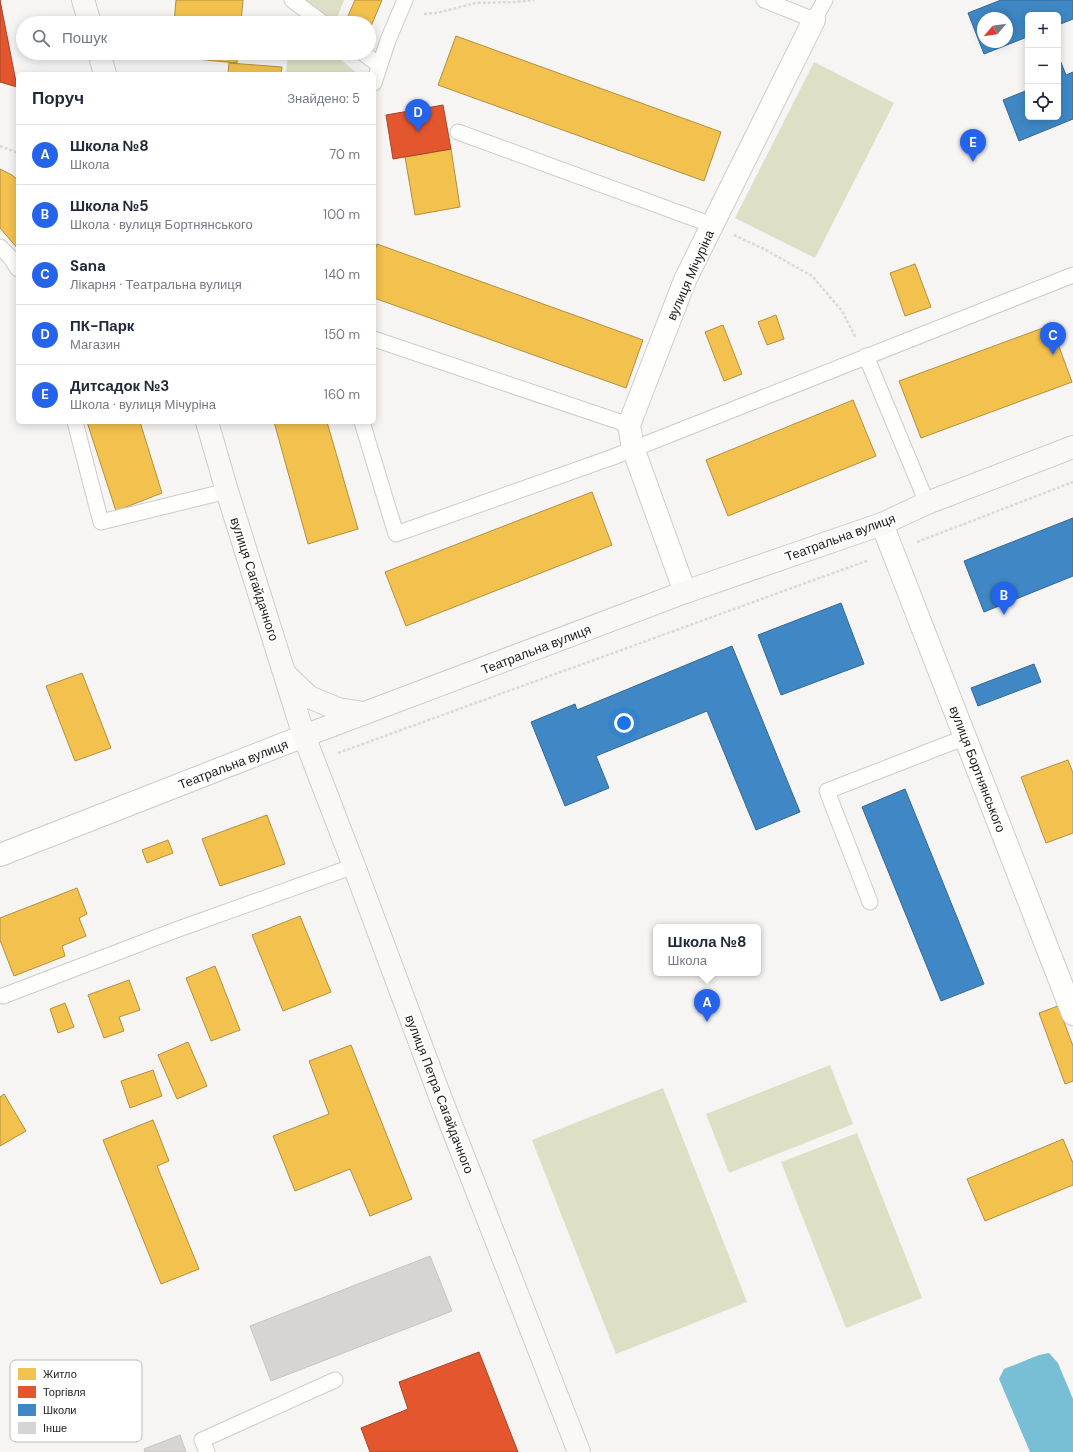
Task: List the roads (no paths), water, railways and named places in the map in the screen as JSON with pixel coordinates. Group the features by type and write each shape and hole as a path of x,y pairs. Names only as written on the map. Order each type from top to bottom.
{"main road":[{"path":"83,0 88,16"},
{"path":"101,60 104,72"},
{"name":"вулиця Сагайдачного","path":"208,424 227,491 304,736"},
{"name":"Театральна вулиця","path":"304,736 685,592 882,524 927,503 1073,447"},
{"path":"284,673 309,697 338,709 366,713"},
{"name":"вулиця Петра Сагайдачного","path":"304,736 441,1099 579,1452"}],"street":[{"name":"вулиця Мічуріна","path":"629,425 685,280 814,20"},
{"path":"629,425 633,448 685,592"},
{"name":"вулиця Бортнянського","path":"882,524 1073,1014"},
{"name":"Театральна вулиця","path":"0,855 304,736"}],"lane":[{"path":"292,0 314,16"},
{"path":"376,76 397,16 405,0"},
{"path":"764,0 814,20 826,0"},
{"path":"372,60 379,65"},
{"path":"458,132 712,225"},
{"path":"0,247 10,257 16,266"},
{"path":"363,424 396,534 633,448 1073,274"},
{"path":"376,340 629,425"},
{"path":"866,356 927,503"},
{"path":"76,424 101,522 227,491"},
{"path":"870,902 827,792 966,737"},
{"path":"1,994 354,866"},
{"path":"207,1452 202,1440 335,1380"}],"water":[{"path":"1049,1353 1058,1363 1073,1399 1073,1452 1030,1452 999,1379 1004,1369 1039,1355"}],"place":[{"name":"ПК-Парк","path":"418,132"},
{"name":"Дитсадок №3","path":"973,162"},
{"name":"Sana","path":"1053,355"},
{"name":"Школа №5","path":"1004,615"},
{"name":"Школа №8","path":"707,1022"}]}
